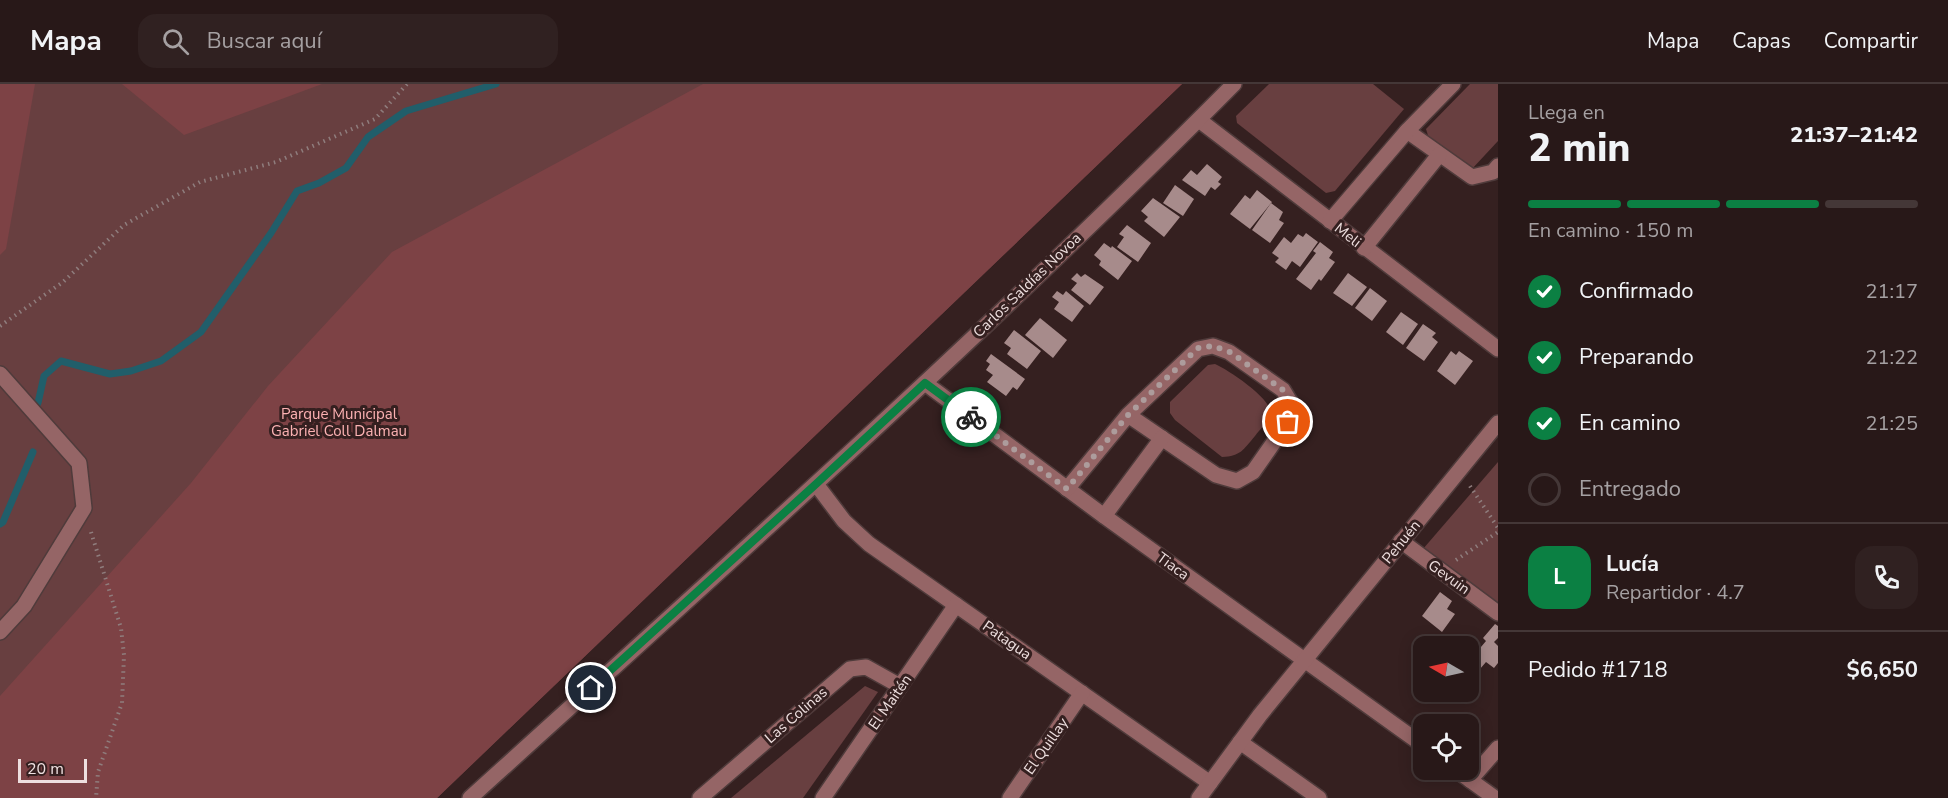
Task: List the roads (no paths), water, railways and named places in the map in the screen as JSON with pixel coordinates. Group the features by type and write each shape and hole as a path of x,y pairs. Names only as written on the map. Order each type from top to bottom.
{"street":[{"name":"Carlos Saldías Novoa","path":"470,798 925,383 1234,84"},
{"path":"1330,221 1407,131 1453,84"},
{"name":"Meli","path":"1199,120 1498,349"},
{"path":"1407,131 1472,177 1493,172 1498,166"},
{"path":"1364,248 1439,155"},
{"path":"1067,489 1128,415 1198,348 1213,346 1230,352 1283,390 1292,405 1288,422 1253,472 1237,481 1216,475 1128,415"},
{"path":"0,374 78,463 84,508 24,606 0,632"},
{"name":"Tiaca","path":"925,383 1104,516 1413,738"},
{"name":"Pehuén","path":"1199,798 1304,660 1498,423"},
{"path":"1104,516 1162,438"},
{"name":"Patagua","path":"816,484 856,533 1210,783"},
{"name":"Gevuin","path":"1401,541 1498,613"},
{"name":"El Maitén","path":"823,798 956,605"},
{"name":"Las Colinas","path":"700,798 850,669 866,667 900,687"},
{"name":"El Quillay","path":"1010,798 1082,693"},
{"path":"1240,742 1319,798"},
{"path":"1479,770 1498,748"},
{"path":"1470,780 1495,798"}],"waterway":[{"path":"38,403 44,376 61,361 110,374 131,371 161,361 201,332 271,233 297,191 319,183 346,168 368,137 406,111 496,84"},
{"path":"0,524 3,522 33,452"}],"park label":[{"name":"Parque Municipal Gabriel Coll Dalmau","path":"339,422"}]}
